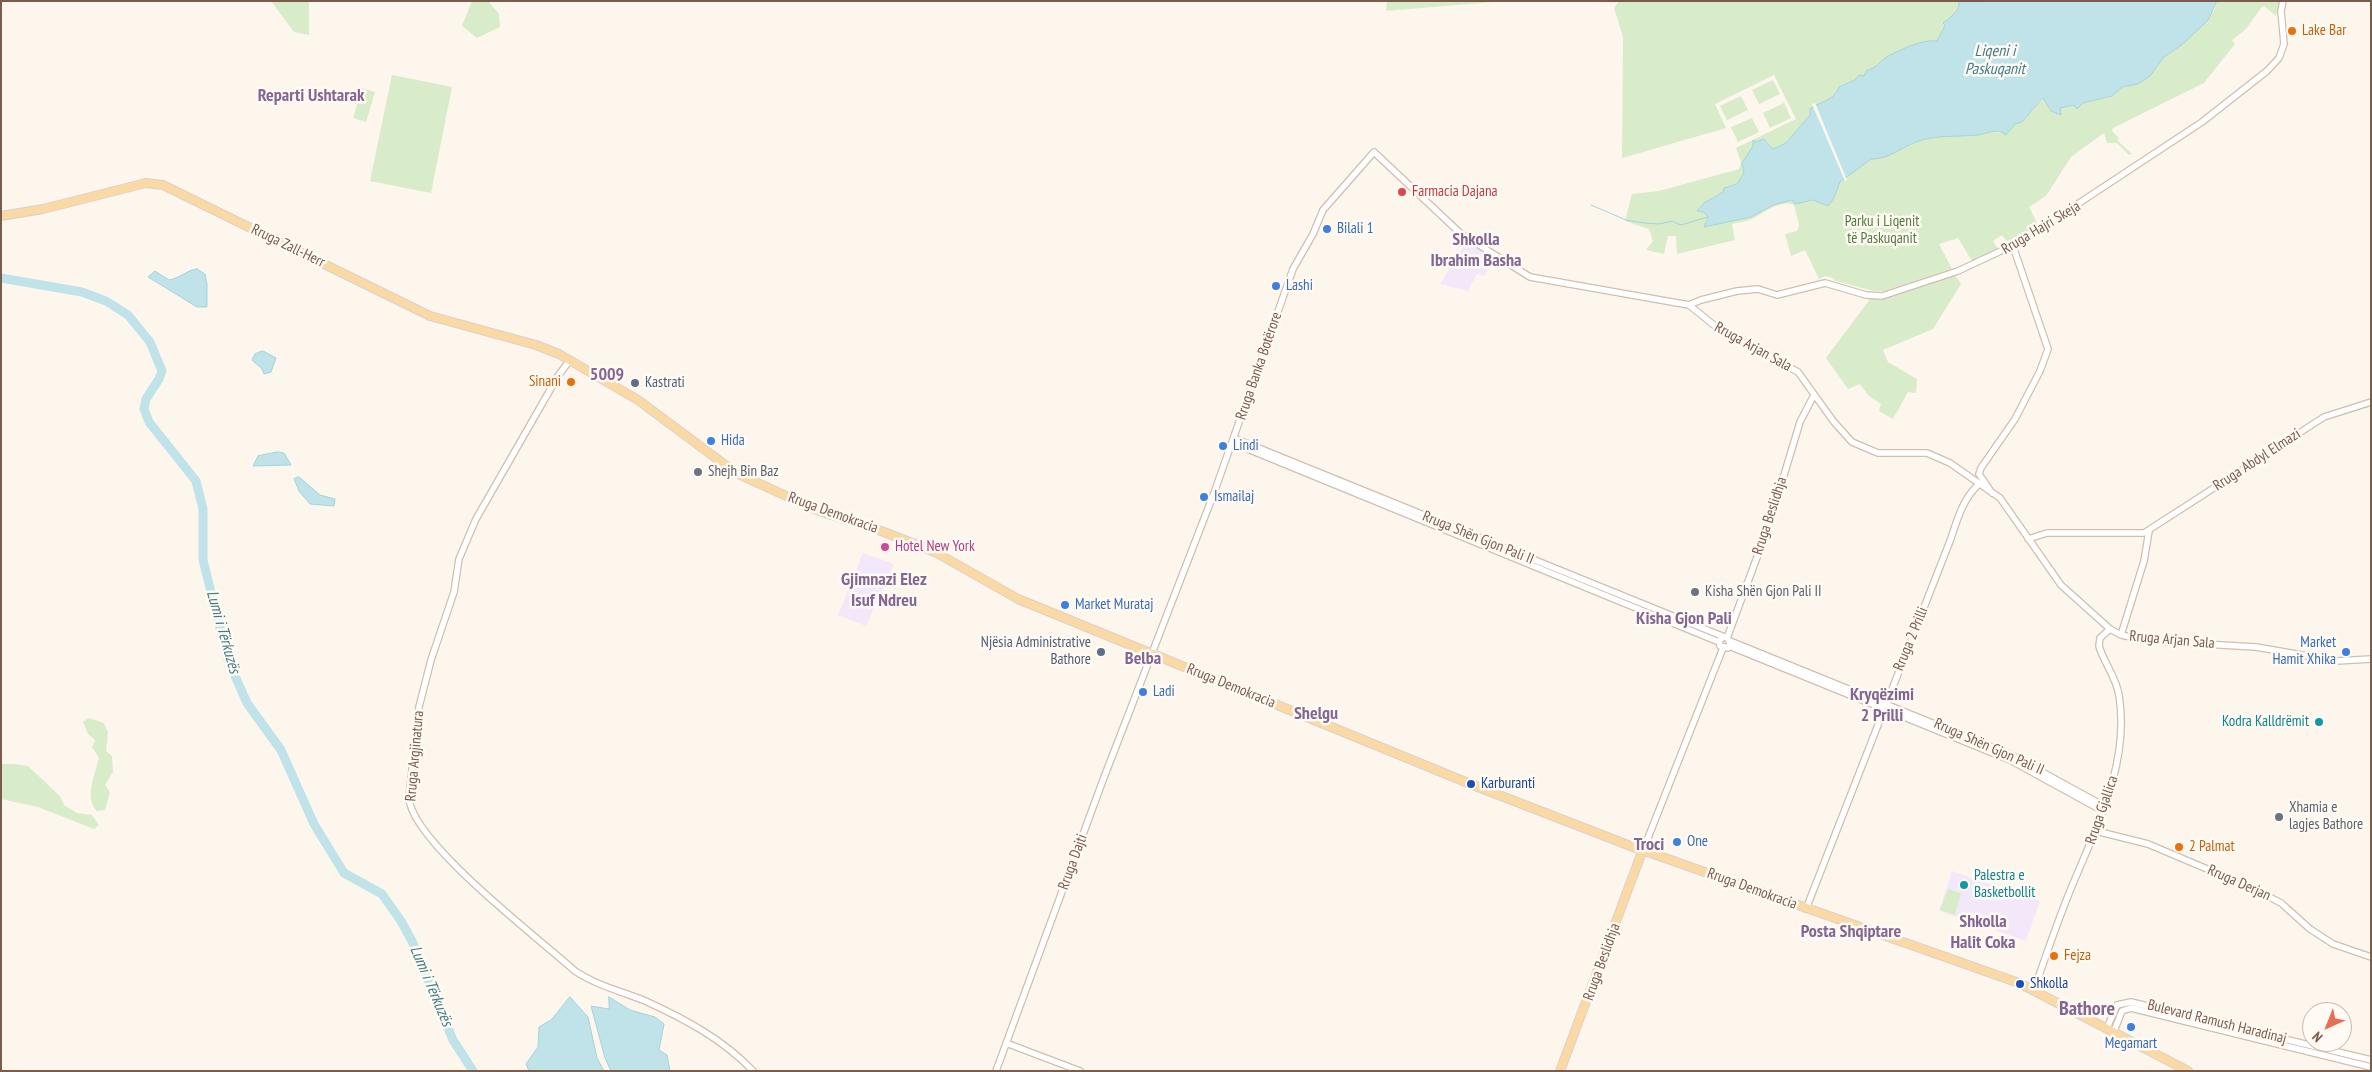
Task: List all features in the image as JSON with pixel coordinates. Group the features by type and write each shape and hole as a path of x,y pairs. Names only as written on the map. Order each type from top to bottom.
{"main road":[{"name":"Rruga Zall-Herr","path":"1,216 52,207 146,183 157,183 430,316 536,345 570,360"},
{"name":"Rruga Demokracia","path":"570,360 638,400 712,457 743,477 814,509 923,547 960,565 1018,599 1486,790 1643,850 1806,909 2000,976 2034,990 2188,1071"},
{"name":"Rruga Beslidhja","path":"1560,1071 1643,850"}],"street":[{"name":"Rruga Hajri Skeja","path":"1689,305 1710,298 1758,289 1777,295 1787,294 1825,283 1866,296 1882,296 1958,271 2013,246 2039,232 2202,122 2267,71 2279,58 2283,50 2283,1"},
{"name":"Rruga Arjan Sala","path":"1374,152 1460,233 1530,278 1689,305 1720,330 1791,367 1802,376 1840,431 1860,447 1878,453 1935,455 1950,463 2007,506 2061,585 2110,629 2121,635 2137,640 2256,647 2337,661 2371,659"},
{"name":"Rruga Banka Botërore","path":"1153,654 1233,440 1293,269 1313,234 1323,210 1374,152"},
{"path":"1992,493 1980,474 1981,468 2015,419 2040,371 2048,349 2013,246"},
{"name":"Rruga Hajri Skeja","path":"1696,310 1710,298"},
{"name":"Rruga Argjinatura","path":"570,360 558,376 481,511 462,550 457,567 454,592 431,660 419,707 409,797 410,807 423,829 464,875 576,971 596,983 670,1012 733,1051 753,1071"},
{"name":"Rruga Beslidhja","path":"1643,850 1769,525 1800,422 1814,395"},
{"name":"Rruga Abdyl Elmazi","path":"2149,531 2324,417 2371,402"},
{"name":"Rruga Shën Gjon Pali II","path":"1233,440 1725,642 2011,755 2104,809"},
{"name":"Rruga 2 Prilli","path":"1806,909 1961,510 1968,496 1978,484"},
{"path":"2028,539 2047,533 2138,535 2149,531 2144,561 2121,635"},
{"name":"Rruga Gjallica","path":"2034,990 2067,900 2096,831 2114,779 2120,734 2119,696 2099,646 2100,638 2110,629"},
{"name":"Rruga Dajti","path":"996,1071 1110,762 1153,654"},
{"name":"Rruga Derjan","path":"2096,831 2148,844 2252,888 2281,903 2310,929 2333,944 2371,958"},
{"name":"Bulevard Ramush Haradinaj","path":"2113,1012 2119,1003 2129,1001 2371,1067"},
{"name":"Bulevard Ramush Haradinaj","path":"2120,1015 2124,1009 2130,1008 2191,1019 2371,1060"},
{"path":"2113,1012 2120,1015 2110,1029 2113,1012"},
{"path":"1006,1043 1080,1071"}],"shaded area":[{"path":"1467,241 1493,257 1485,276 1477,274 1468,291 1440,284"},
{"path":"863,553 894,564 866,626 838,615"},
{"path":"1952,871 2040,901 2026,941 1939,911"}],"green space":[{"path":"271,1 309,1 309,35 294,32"},
{"path":"472,1 488,1 499,14 500,27 477,38 462,26"},
{"path":"1387,1 1505,1 1386,11"},
{"name":"Parku i Liqenit të Paskuqanit","path":"1619,1 1961,1 1953,16 1945,23 1937,41 1905,48 1895,55 1890,55 1864,76 1859,75 1855,80 1839,87 1836,95 1810,115 1786,143 1773,149 1767,141 1753,146 1742,163 1744,173 1737,184 1727,187 1721,194 1698,211 1704,212 1708,217 1705,227 1751,217 1773,205 1792,200 1806,202 1834,198 1840,182 1860,166 1871,159 1884,157 1921,140 1960,134 1978,135 1992,130 2006,135 2015,124 2022,122 2044,98 2051,111 2058,113 2059,108 2107,98 2122,87 2138,84 2150,76 2163,58 2184,43 2214,11 2217,1 2280,1 2276,16 2264,6 2261,8 2245,30 2232,40 2235,44 2204,83 2113,128 2112,131 2119,138 2117,140 2132,154 2129,155 2117,143 2107,143 2104,133 2071,157 2046,196 2029,207 2038,225 2008,243 2002,235 1993,241 1998,249 1972,261 1958,238 1939,244 1952,269 1884,291 1874,291 1832,280 1835,279 1826,276 1819,279 1805,250 1791,256 1785,234 1797,231 1799,225 1794,205 1789,204 1778,205 1750,220 1732,224 1735,240 1677,254 1676,236 1668,236 1664,254 1646,250 1653,241 1649,229 1625,221 1632,194 1659,191 1739,169 1741,162 1736,148 1796,119 1774,75 1715,104 1726,128 1622,158 1623,37 1614,8"},
{"path":"392,75 452,87 431,193 370,181"},
{"path":"1773,80 1780,94 1759,104 1752,90"},
{"path":"362,88 375,92 366,122 353,118"},
{"path":"1741,96 1748,110 1727,120 1720,106"},
{"path":"1784,103 1791,118 1770,128 1763,113"},
{"path":"1752,118 1759,132 1738,142 1731,127"},
{"name":"Parku i Liqenit të Paskuqanit","path":"1955,275 1961,284 1933,329 1883,350 1888,362 1917,379 1916,393 1908,392 1893,419 1879,411 1881,404 1869,396 1860,384 1848,389 1826,358 1871,298 1881,298"},
{"path":"89,718 104,723 108,732 106,751 112,756 113,772 105,785 110,792 105,810 97,811 91,799 92,786 99,758 92,747 95,740 88,734 83,722"},
{"path":"1,764 28,766 60,796 64,805 77,813 92,815 99,825 94,829 38,807 1,799"},
{"path":"1948,889 1961,893 1955,915 1940,910"}],"water":[{"name":"Liqeni i Paskuqanit","path":"2217,1 2208,20 2184,43 2163,58 2150,76 2138,84 2122,87 2112,96 2083,103 2077,109 2074,105 2060,108 2061,115 2051,111 2043,98 2022,122 2015,124 2006,135 1995,131 1977,135 1929,138 1915,142 1890,155 1871,159 1840,182 1834,198 1828,206 1813,200 1795,204 1792,200 1773,205 1751,217 1704,227 1708,217 1704,212 1697,211 1704,203 1723,192 1724,188 1737,184 1744,173 1742,163 1753,146 1753,140 1756,142 1764,139 1773,149 1786,143 1810,115 1810,109 1831,98 1839,87 1855,80 1859,75 1864,76 1867,70 1874,68 1890,55 1907,47 1919,43 1937,41 1945,25 1943,23 1956,12 1959,2"},
{"path":"197,269 205,274 207,307 197,307 148,277 155,271 169,280"},
{"path":"263,351 276,358 271,372 264,374 262,369 252,360 255,354"},
{"path":"278,452 284,453 291,465 253,466 258,456"},
{"path":"299,477 320,495 335,499 334,506 310,504 299,491 294,479"},
{"path":"570,997 588,1017 597,1058 604,1071 529,1071 526,1064 538,1047 539,1027 551,1020"},
{"path":"609,997 630,1010 655,1017 664,1024 659,1050 667,1055 670,1071 611,1071 605,1058 591,1006 609,1009"}],"pier":[{"path":"1815,103 1847,180 1845,181 1812,104"}],"waterway":[{"path":"1591,205 1626,220 1644,223 1659,224 1672,221 1681,225 1708,217"},
{"name":"Lumi i Tërkuzës","path":"1,278 82,292 106,301 128,315 150,342 162,371 146,399 144,409 149,422 196,481 203,509 203,560 228,660 247,703 281,750 314,824 344,873 382,894 401,921 412,941 453,1040 473,1071"}],"place":[{"name":"Lake Bar","path":"2292,31"},
{"name":"Farmacia Dajana","path":"1402,192"},
{"name":"Bilali 1","path":"1327,229"},
{"name":"Lashi","path":"1276,286"},
{"name":"Sinani","path":"571,382"},
{"name":"Kastrati","path":"635,383"},
{"name":"Hida","path":"711,441"},
{"name":"Lindi","path":"1223,446"},
{"name":"Shejh Bin Baz","path":"698,472"},
{"name":"Ismailaj","path":"1204,497"},
{"name":"Hotel New York","path":"885,547"},
{"name":"Kisha Shën Gjon Pali II","path":"1695,592"},
{"name":"Market Murataj","path":"1065,605"},
{"name":"Njësia Administrative Bathore","path":"1101,652"},
{"name":"Market Hamit Xhika","path":"2346,652"},
{"name":"Ladi","path":"1143,692"},
{"name":"Kodra Kalldrëmit","path":"2319,722"},
{"name":"Karburanti","path":"1471,784"},
{"name":"Xhamia e lagjes Bathore","path":"2279,817"},
{"name":"One","path":"1677,842"},
{"name":"2 Palmat","path":"2179,847"},
{"name":"Palestra e Basketbollit","path":"1964,885"},
{"name":"Fejza","path":"2054,956"},
{"name":"Shkolla","path":"2020,984"},
{"name":"Megamart","path":"2131,1027"}],"district":[{"name":"Reparti Ushtarak","path":"311,96"},
{"name":"Shkolla Ibrahim Basha","path":"1476,250"},
{"name":"5009","path":"607,375"},
{"name":"Gjimnazi Elez Isuf Ndreu","path":"884,590"},
{"name":"Kisha Gjon Pali","path":"1684,619"},
{"name":"Belba","path":"1143,659"},
{"name":"Kryqëzimi 2 Prilli","path":"1882,705"},
{"name":"Shelgu","path":"1316,714"},
{"name":"Troci","path":"1649,845"},
{"name":"Posta Shqiptare","path":"1851,932"},
{"name":"Shkolla Halit Coka","path":"1983,932"},
{"name":"Bathore","path":"2087,1009"}]}
